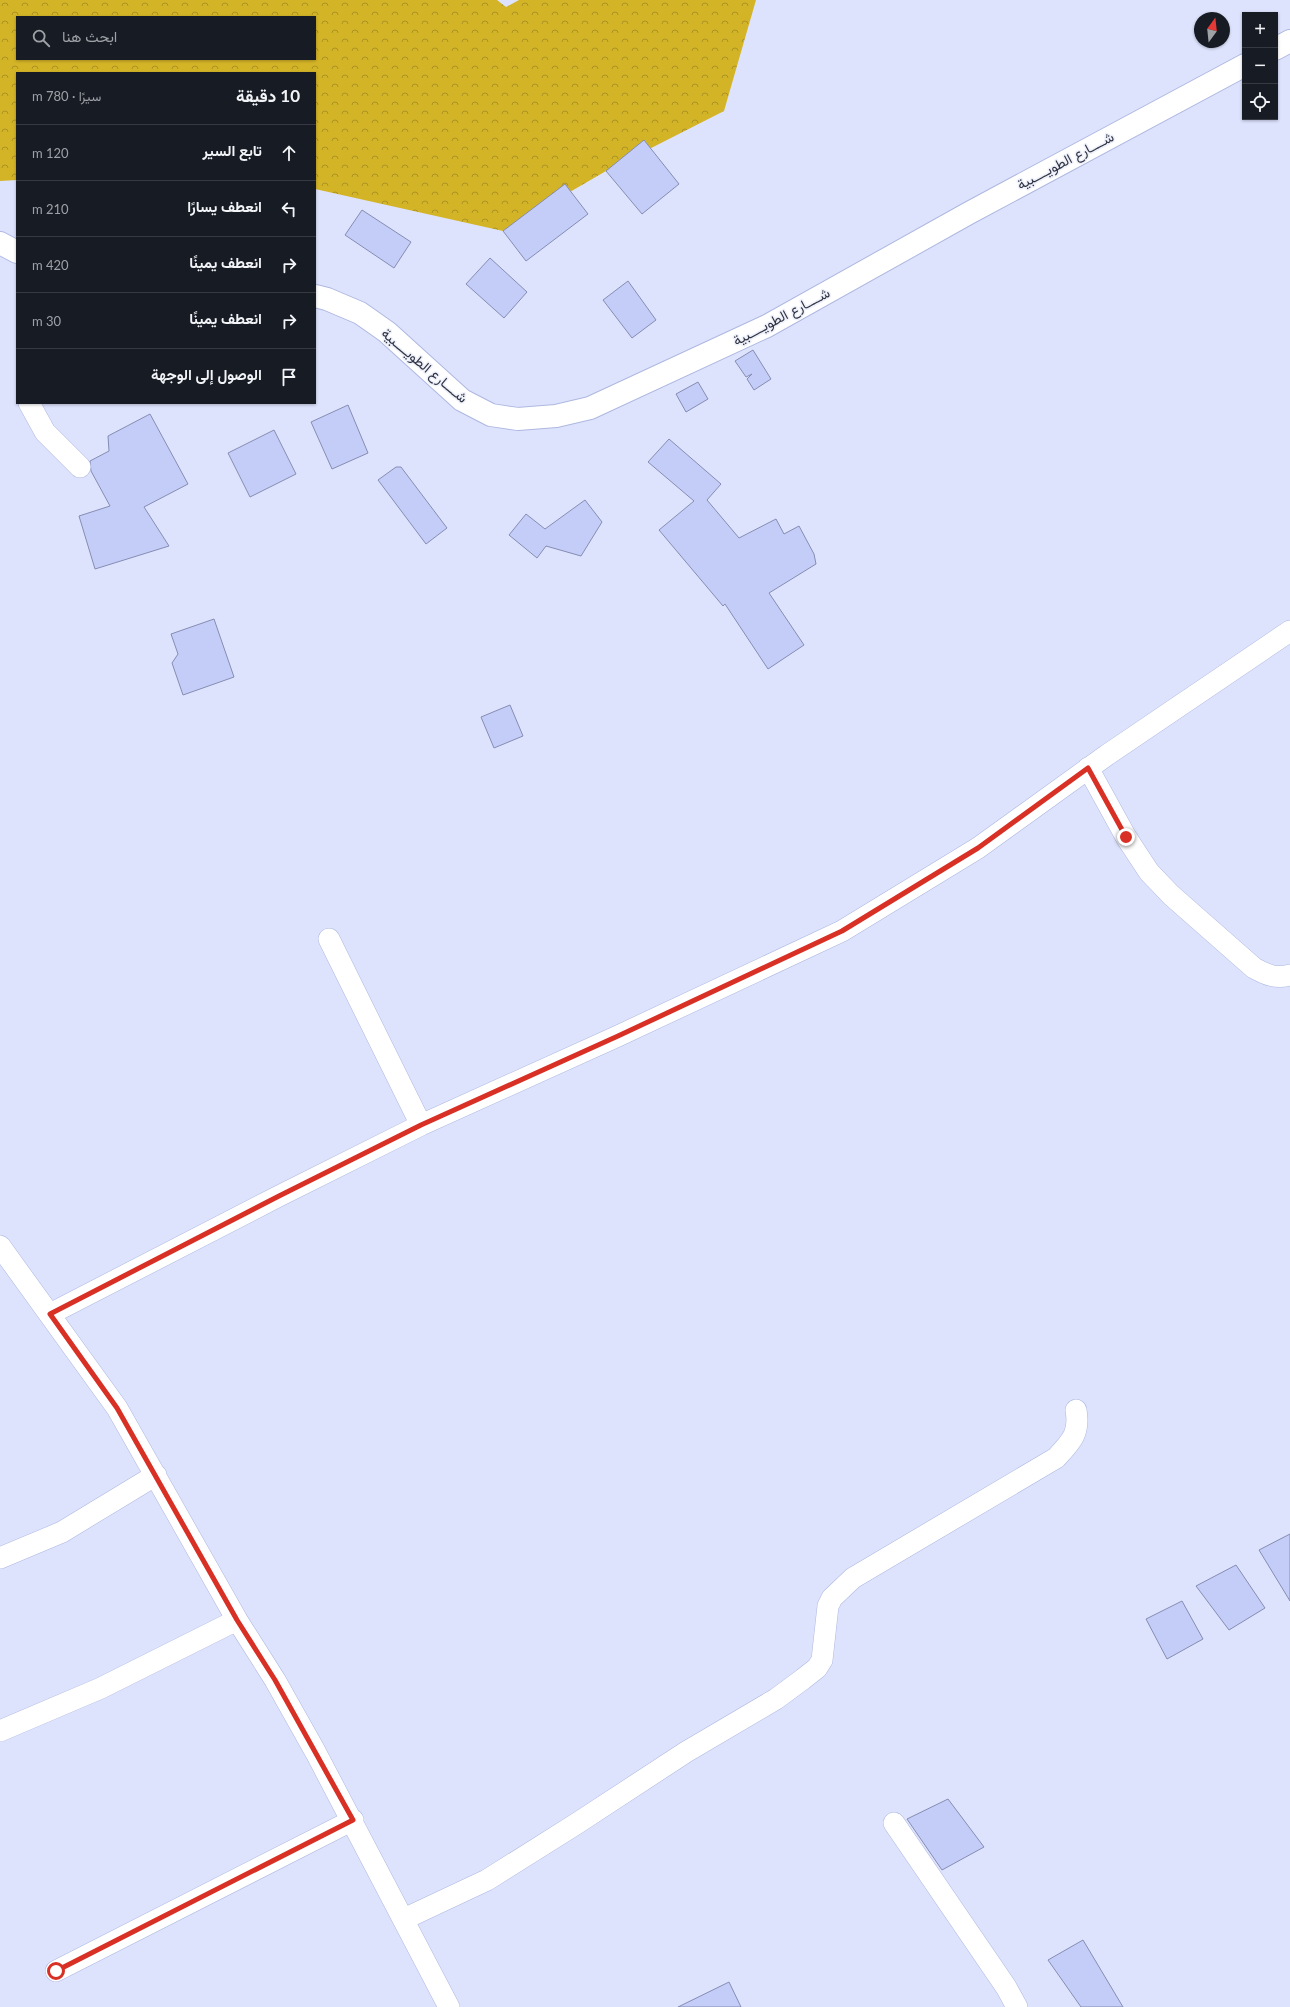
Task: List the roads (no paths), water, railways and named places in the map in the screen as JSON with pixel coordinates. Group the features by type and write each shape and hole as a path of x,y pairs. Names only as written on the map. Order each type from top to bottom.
{"street":[{"path":"1277,48 1290,41"},
{"name":"شــــارع الطويــــبية","path":"316,296 360,313 387,332 462,400 491,415 518,419 556,416 590,408 767,326 969,213 1242,67"},
{"path":"0,243 16,251"},
{"path":"31,404 45,432 80,467"},
{"path":"50,1314 421,1125 626,1032 842,931 978,848 1088,768 1290,631"},
{"path":"1088,768 1126,837 1149,872 1171,895 1254,968 1265,974 1278,978 1290,975"},
{"path":"329,939 421,1125"},
{"path":"0,1246 117,1408 237,1620 275,1680 353,1820 449,2007"},
{"path":"404,1920 488,1880 686,1752 776,1699 803,1679 817,1668 822,1660 828,1606 839,1590 853,1578 1056,1458 1072,1442 1078,1424 1076,1410"},
{"path":"0,1558 62,1532 156,1475"},
{"path":"0,1732 101,1688 237,1620"},
{"path":"56,1971 353,1820"},
{"path":"894,1823 1006,1987 1017,2007"}]}
